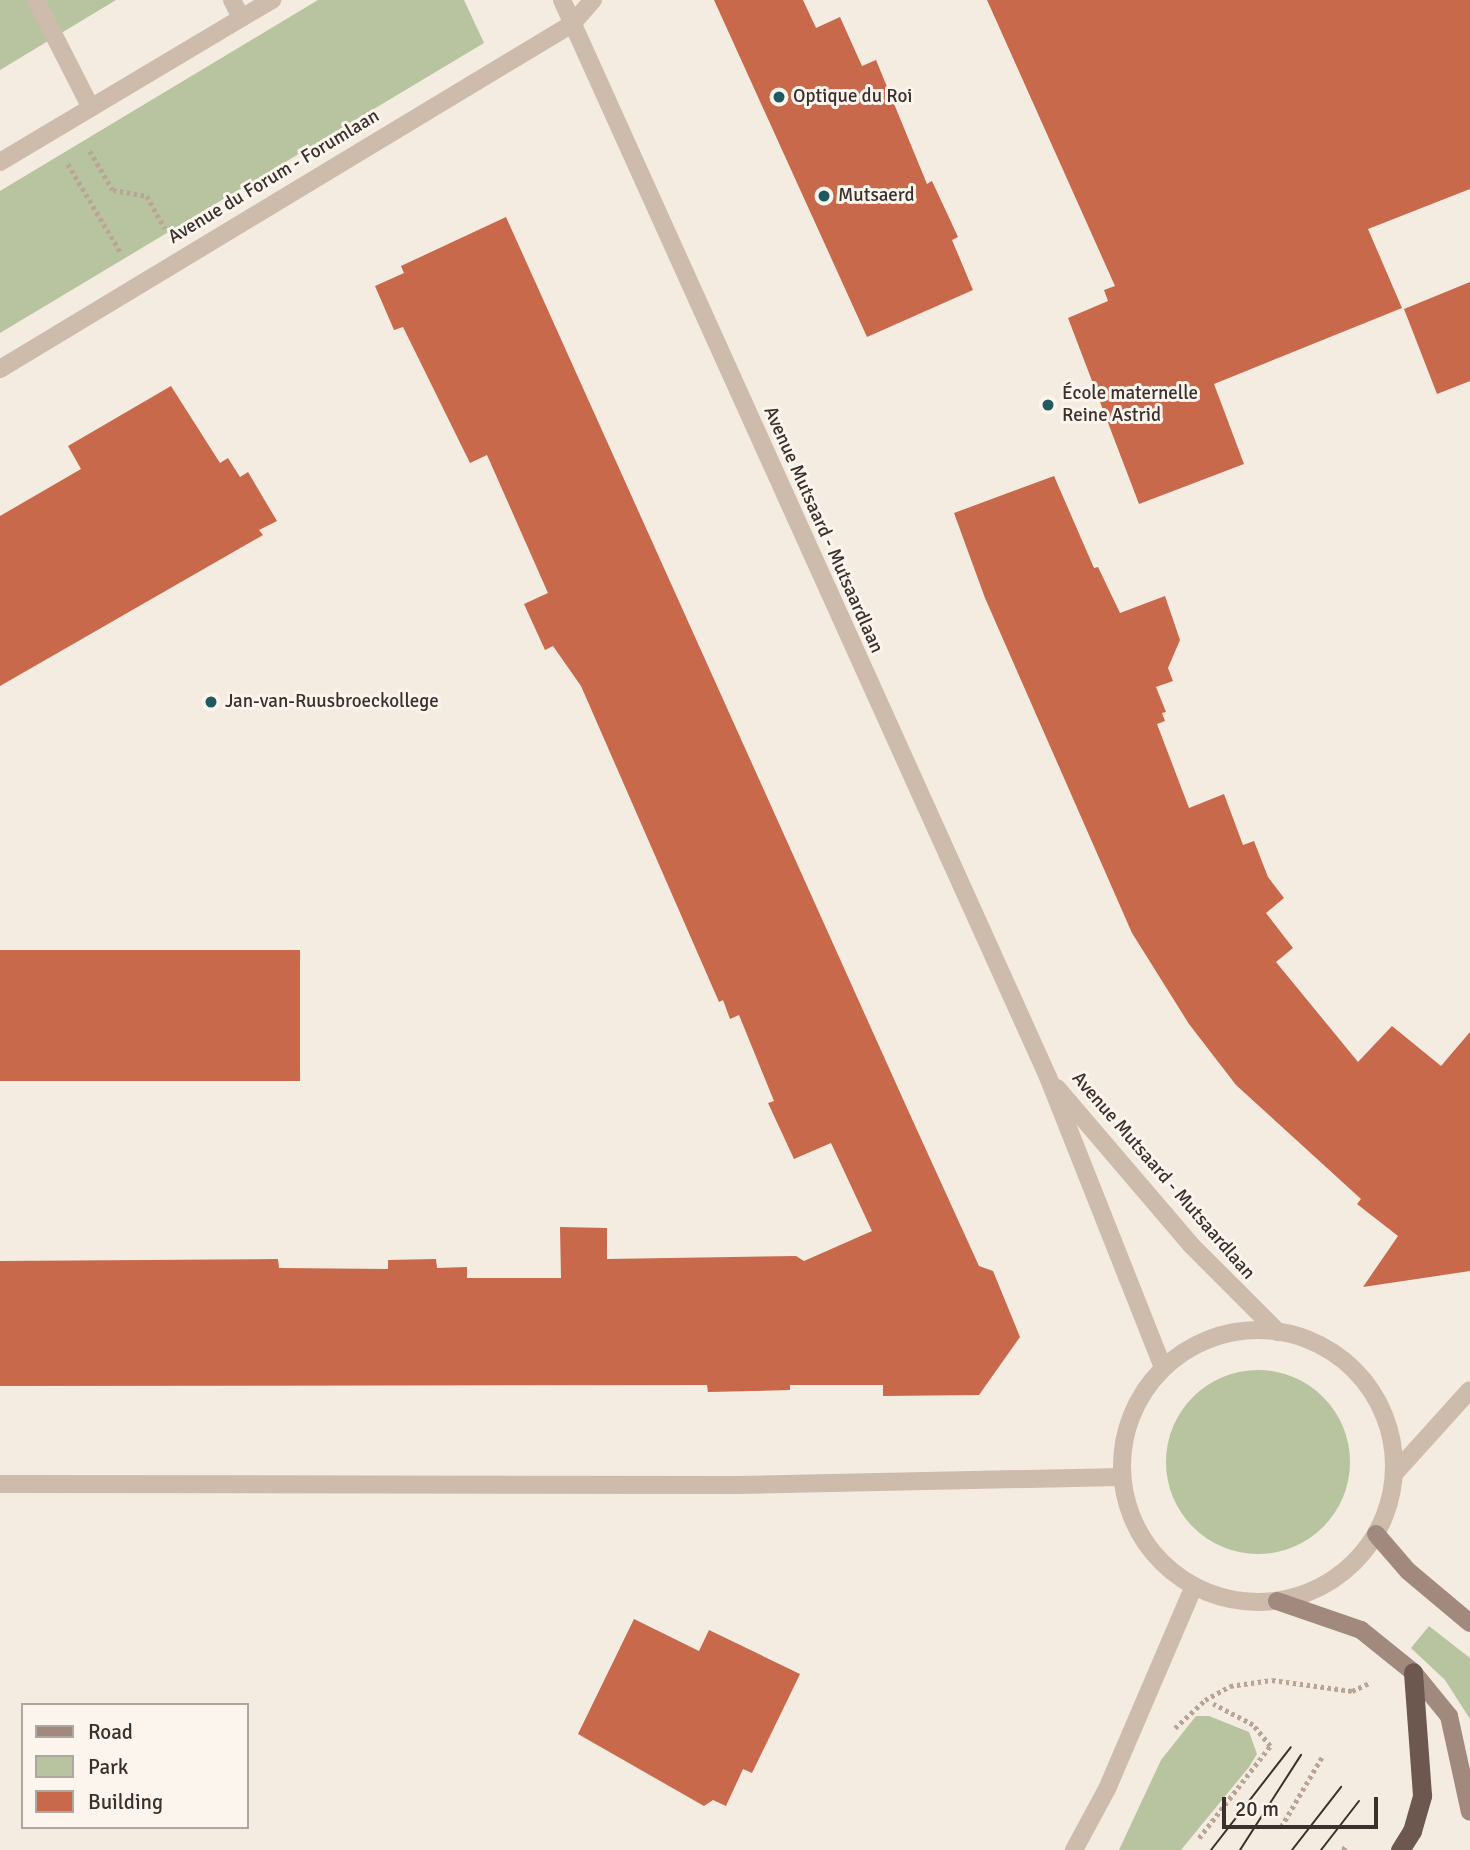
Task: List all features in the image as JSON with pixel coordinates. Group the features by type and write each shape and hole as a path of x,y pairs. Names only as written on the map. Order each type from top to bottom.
{"highway":[{"path":"1399,1850 1412,1831 1422,1795 1413,1672"}],"main road":[{"path":"1376,1534 1408,1571 1470,1623"},
{"path":"1277,1601 1361,1630 1413,1672 1449,1716 1470,1812"}],"street":[{"path":"36,0 91,108"},
{"path":"232,0 241,18"},
{"path":"0,162 272,0"},
{"name":"Avenue Mutsaard - Mutsaardlaan","path":"562,0 1048,1077 1163,1368"},
{"name":"Avenue du Forum - Forumlaan","path":"0,369 572,24 593,0"},
{"name":"Avenue Mutsaard - Mutsaardlaan","path":"1048,1077 1192,1246 1278,1332"},
{"path":"1278,1332 1309,1339 1337,1355 1361,1377 1379,1403 1391,1436 1394,1474 1376,1534 1350,1566 1316,1589 1277,1601 1245,1602 1194,1586 1178,1578 1149,1550 1130,1515 1122,1477 1124,1437 1139,1400 1163,1368 1202,1342 1228,1335 1278,1332"},
{"path":"1394,1474 1470,1390"},
{"path":"0,1484 736,1485 1122,1477"},
{"path":"1074,1850 1107,1789 1194,1586"}],"path":[{"path":"71,120 113,190 147,196 182,257"},
{"path":"63,154 123,256"},
{"path":"1166,1739 1191,1711 1230,1686 1272,1679 1352,1691 1379,1675 1394,1654"},
{"path":"1199,1838 1270,1746 1253,1725 1213,1704"},
{"path":"1281,1827 1323,1755"}],"green space":[{"path":"0,0 116,0 0,70"},
{"path":"318,0 464,0 484,43 0,333 0,191"},
{"path":"1258,1370 1293,1377 1323,1397 1343,1427 1350,1462 1343,1497 1323,1527 1293,1547 1258,1554 1223,1547 1193,1527 1173,1497 1166,1462 1173,1427 1193,1397 1223,1377"},
{"path":"1429,1626 1470,1658 1470,1719 1445,1680 1411,1648"},
{"path":"1196,1716 1209,1716 1249,1732 1257,1754 1181,1850 1119,1850 1161,1760"}],"building":[{"path":"714,0 803,0 816,28 840,17 862,66 876,60 927,184 932,181 958,237 952,240 973,290 867,337"},
{"path":"987,0 1470,0 1470,189 1368,229 1402,308 1214,384 1244,464 1139,504 1068,318 1108,301 1104,290 1115,286"},
{"path":"506,217 979,1266 993,1271 1020,1337 979,1395 883,1396 883,1385 790,1385 790,1390 708,1392 707,1385 0,1386 0,1261 278,1259 279,1268 388,1269 388,1260 436,1259 437,1268 467,1267 467,1278 561,1278 560,1227 607,1228 607,1259 796,1256 804,1261 872,1231 831,1143 794,1159 768,1103 774,1101 739,1015 730,1019 723,1000 719,1002 581,686 553,646 545,650 524,604 548,593 487,455 470,463 403,327 394,330 375,286 404,273 401,266"},
{"path":"1470,282 1470,381 1437,394 1404,309"},
{"path":"171,386 220,463 228,458 240,477 248,472 277,521 259,530 263,535 0,686 0,516 81,469 68,446"},
{"path":"1054,476 1094,568 1098,567 1120,613 1165,596 1180,640 1168,668 1173,681 1156,687 1166,712 1162,713 1165,721 1157,724 1189,808 1224,794 1243,845 1254,841 1268,877 1284,898 1266,913 1293,948 1276,962 1358,1062 1392,1026 1441,1066 1470,1032 1470,1271 1363,1287 1398,1236 1357,1204 1361,1199 1236,1085 1189,1024 1132,933 985,598 954,513"},
{"path":"0,950 300,950 300,1081 0,1081"},
{"path":"634,1619 699,1651 709,1630 800,1674 752,1773 743,1769 726,1806 713,1800 704,1806 578,1734"}],"tram line":[{"path":"1211,1850 1291,1747"},
{"path":"1240,1850 1301,1755"},
{"path":"1292,1850 1341,1787"},
{"path":"1321,1850 1359,1801"}],"place":[{"name":"Optique du Roi","path":"779,97"},
{"name":"Mutsaerd","path":"824,196"},
{"name":"École maternelle Reine Astrid","path":"1048,405"},
{"name":"Jan-van-Ruusbroeckollege","path":"211,702"}]}
